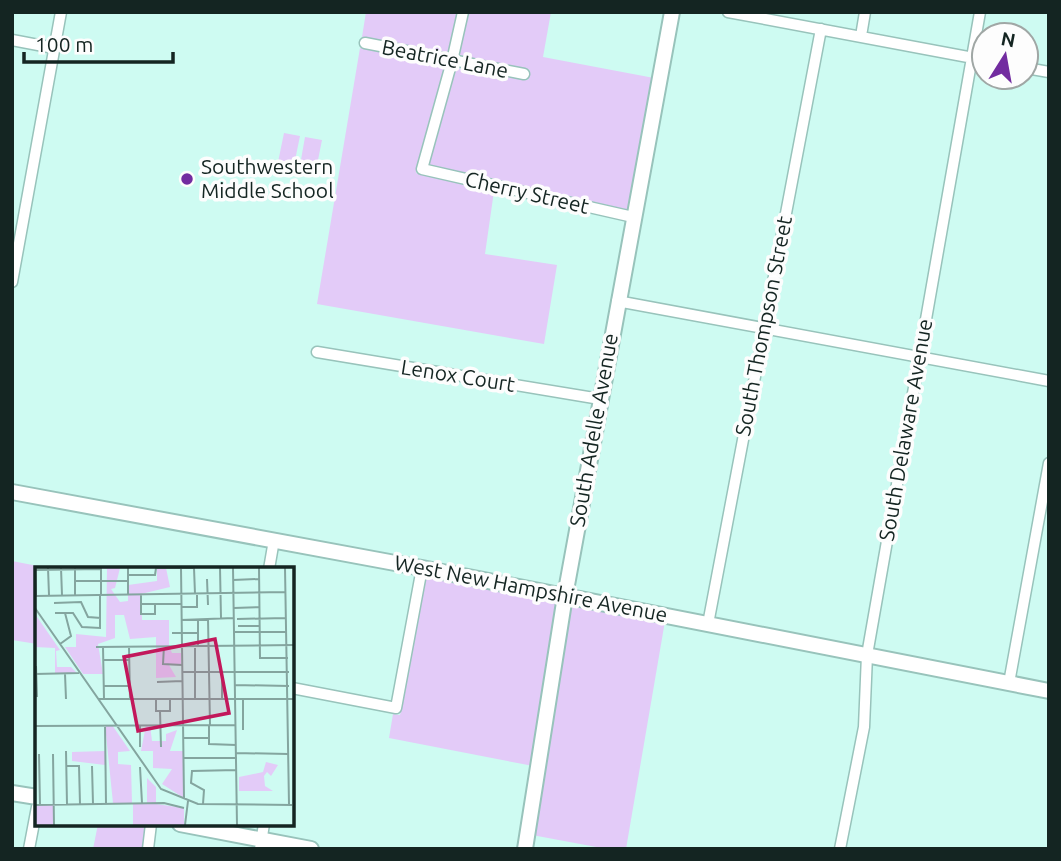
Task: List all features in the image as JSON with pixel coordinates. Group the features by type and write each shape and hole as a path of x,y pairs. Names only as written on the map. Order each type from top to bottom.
{"street":[{"path":"12,282 61,12"},
{"path":"452,61 463,12"},
{"name":"South Adelle Avenue","path":"525,849 565,596 672,12"},
{"path":"728,12 970,58"},
{"path":"861,36 865,12"},
{"name":"South Thompson Street","path":"708,624 762,328 821,29"},
{"path":"12,40 54,48"},
{"name":"Beatrice Lane","path":"365,43 524,74"},
{"name":"Cherry Street","path":"452,61 422,169 633,217"},
{"name":"South Delaware Avenue","path":"840,849 864,727 867,655 970,69"},
{"path":"617,301 1049,381"},
{"name":"Lenox Court","path":"317,352 600,399"},
{"path":"1009,683 1049,463"},
{"name":"West New Hampshire Avenue","path":"12,492 422,568 1049,691"},
{"path":"269,567 274,540"},
{"path":"294,688 397,708 422,568"},
{"path":"12,793 35,797"},
{"path":"29,849 35,818"},
{"path":"148,849 152,826"},
{"path":"193,826 262,837 311,849"}],"shaded area":[{"path":"366,12 458,12 448,55 362,37"},
{"path":"468,12 551,12 543,57 654,78 629,210 429,165 456,68 528,80 530,70 458,57"},
{"path":"360,48 446,66 416,173 494,191 485,254 557,265 544,344 317,304"},
{"path":"284,133 300,136 293,170 277,167"},
{"path":"305,137 322,140 315,175 299,171"},
{"path":"12,561 43,567 35,567 35,644 12,640"},
{"path":"425,575 559,600 533,766 389,738 393,714 400,715"},
{"path":"569,602 665,621 626,849 607,849 532,835"},
{"path":"98,826 146,826 143,849 93,849"}],"place":[{"name":"Southwestern Middle School","path":"187,179"}]}
